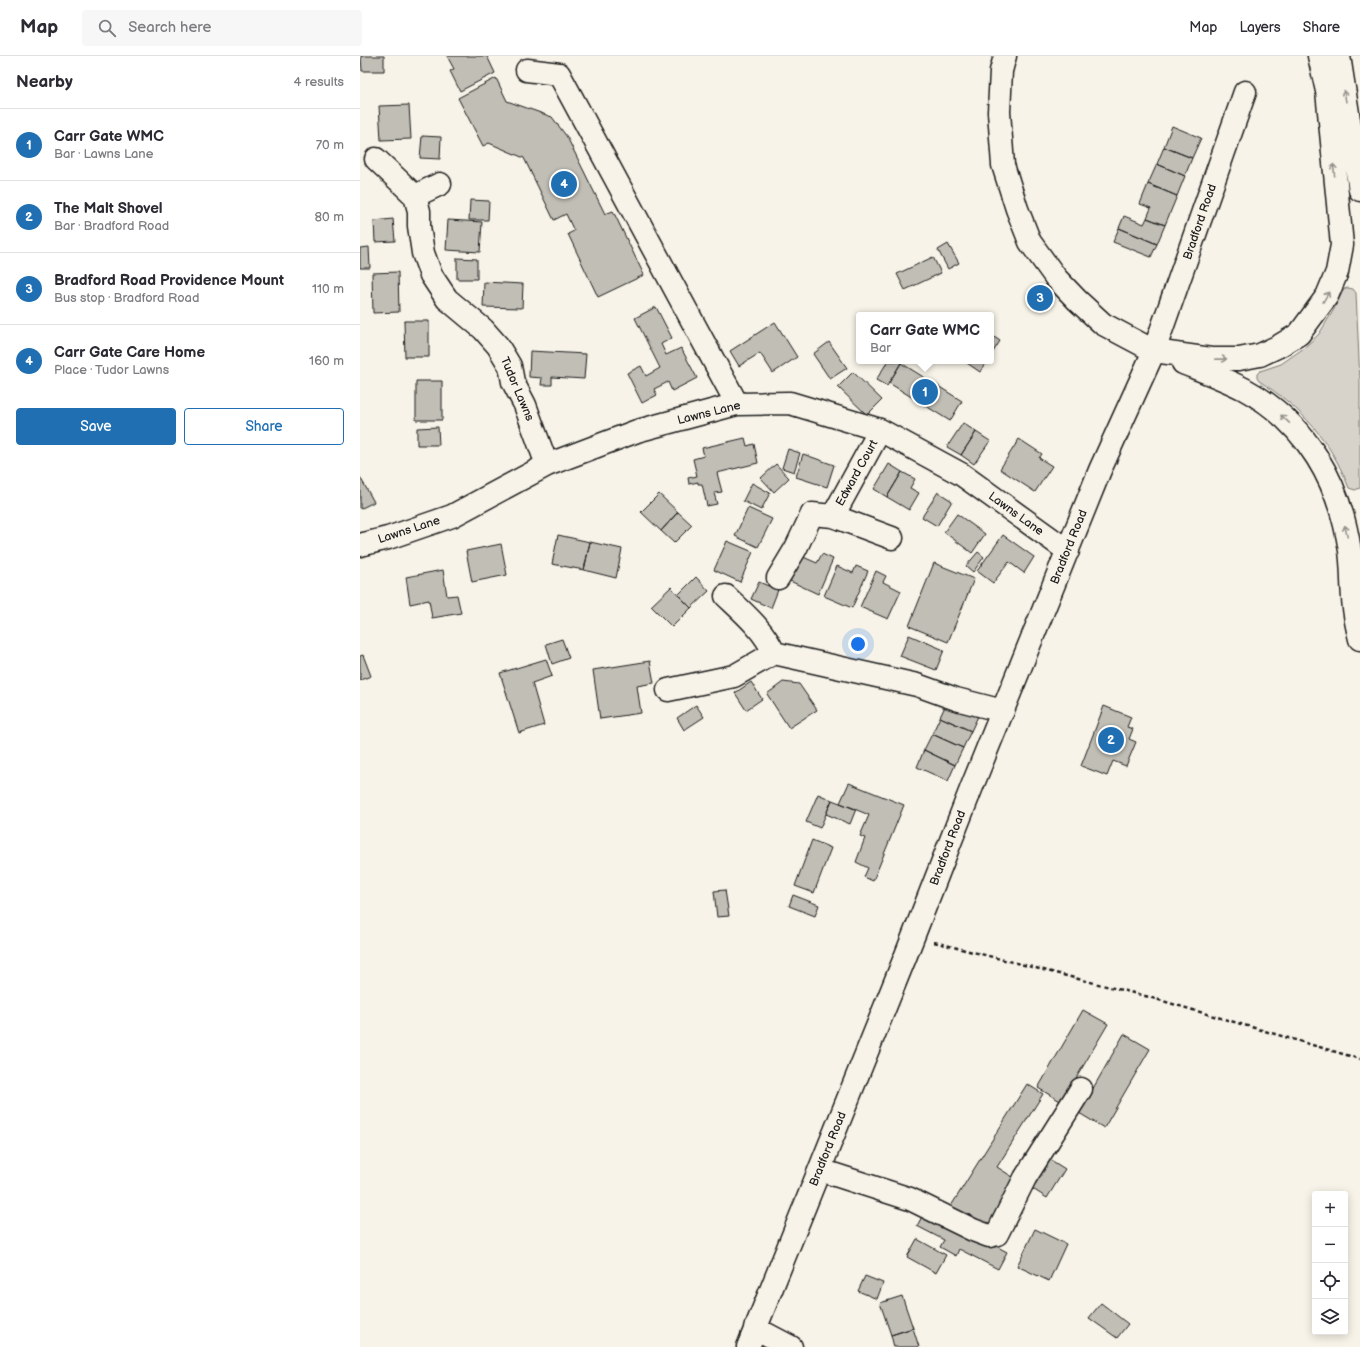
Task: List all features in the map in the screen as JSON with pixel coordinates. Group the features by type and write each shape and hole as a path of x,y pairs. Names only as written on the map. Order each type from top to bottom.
{"main road":[{"path":"1005,56 1001,71 999,112 1003,165 1017,210 1030,242 1056,278 1103,324 1154,351 1244,389 1269,405 1292,425 1311,447 1327,472 1341,505 1350,551 1354,615 1360,639"},
{"path":"1154,351 1211,359 1239,359 1260,355 1299,334 1328,296 1337,272 1342,245 1327,92 1319,56"},
{"path":"1339,56 1360,190"},
{"path":"527,70 559,74 737,404"},
{"name":"Bradford Road","path":"752,1338 1100,470 1154,351 1245,92"},
{"path":"376,159 415,196 440,184"},
{"name":"Tudor Lawns","path":"415,196 419,211 419,226 423,253 431,275 447,298 483,328 498,346 506,359 510,366 513,382 524,405 547,465"},
{"name":"Lawns Lane","path":"360,545 388,538 452,516 547,465 637,431 737,404 790,403 880,430 961,474 1068,551"},
{"name":"Edward Court","path":"833,516 880,430"},
{"name":"Edward Court","path":"778,578 796,548 812,514 833,516 892,538"},
{"path":"726,596 769,640 774,653"},
{"path":"668,690 734,676 774,653 917,685 956,699 1003,711"},
{"path":"820,1170 910,1200 989,1236 998,1234 1025,1178 1081,1089"},
{"path":"752,1338 791,1347"}],"path":[{"path":"914,937 1149,997 1360,1059"}],"shaded area":[{"path":"1344,289 1353,289 1356,293 1360,382 1360,488 1355,490 1349,488 1333,455 1324,441 1302,414 1289,402 1257,378 1257,374 1260,371 1281,364 1304,348 1319,334"}],"building":[{"path":"361,56 384,56 384,71 362,71"},
{"path":"447,56 487,56 495,73 460,91 450,71 454,69"},
{"path":"496,78 507,101 552,117 567,137 605,214 613,211 644,275 598,297 568,234 574,231 566,214 554,220 524,158 489,143 483,146 458,98"},
{"path":"409,105 411,139 381,140 379,106"},
{"path":"1172,126 1201,138 1192,158 1164,147"},
{"path":"422,136 441,137 440,159 420,158"},
{"path":"1164,147 1192,158 1185,176 1157,164"},
{"path":"1157,164 1185,176 1177,196 1148,184"},
{"path":"1148,184 1177,196 1165,225 1147,218 1151,208 1140,204"},
{"path":"470,200 489,201 488,220 469,220"},
{"path":"1124,216 1144,224 1147,218 1165,225 1157,244 1119,228"},
{"path":"393,219 395,241 375,242 374,221"},
{"path":"448,220 482,222 480,252 446,250"},
{"path":"1119,228 1157,244 1151,257 1113,242"},
{"path":"948,244 959,263 948,269 938,250"},
{"path":"369,247 370,268 360,268 360,248"},
{"path":"933,257 941,273 905,290 897,274"},
{"path":"457,258 477,259 477,279 457,279"},
{"path":"398,272 399,312 373,313 372,273"},
{"path":"484,282 523,284 522,308 483,307"},
{"path":"656,307 672,338 661,344 666,355 681,348 697,378 672,391 668,382 654,389 657,395 642,403 627,373 641,366 646,376 660,368 635,318"},
{"path":"404,321 429,321 429,357 405,357"},
{"path":"775,322 797,357 773,373 760,353 739,366 730,351"},
{"path":"994,337 1000,341 994,350"},
{"path":"829,342 847,368 830,379 813,354"},
{"path":"530,351 586,354 584,379 552,377 552,385 541,385 542,378 529,377"},
{"path":"886,364 900,364 887,386 876,380"},
{"path":"900,364 903,364 962,401 950,421 889,383"},
{"path":"968,364 985,364 980,372"},
{"path":"853,372 882,400 867,415 838,387"},
{"path":"416,381 442,381 442,420 416,420"},
{"path":"963,423 976,432 961,455 947,447"},
{"path":"438,427 439,445 417,445 417,428"},
{"path":"976,432 990,441 974,464 961,455"},
{"path":"745,438 747,446 754,444 758,463 717,473 722,492 714,493 717,504 707,506 702,484 698,484 698,482 689,484 688,478 697,476 693,459 704,456 702,448"},
{"path":"1019,439 1042,454 1039,458 1052,466 1035,492 1000,469"},
{"path":"788,449 800,453 794,472 782,468"},
{"path":"803,454 834,465 827,487 796,477"},
{"path":"776,464 789,478 774,492 761,478"},
{"path":"889,464 902,472 887,497 874,489"},
{"path":"902,472 915,479 910,488 919,493 909,510 887,497"},
{"path":"360,477 374,502 360,509"},
{"path":"752,483 770,493 761,510 743,501"},
{"path":"938,492 952,501 937,526 922,517"},
{"path":"659,494 678,512 661,531 641,512"},
{"path":"748,508 772,519 758,547 735,536"},
{"path":"678,512 692,525 674,543 661,531"},
{"path":"957,514 985,534 972,553 944,532"},
{"path":"558,535 590,542 584,570 552,564"},
{"path":"1003,535 1034,557 1024,573 1009,562 993,583 977,571"},
{"path":"727,541 753,552 740,582 714,570"},
{"path":"590,542 622,549 616,578 584,570"},
{"path":"501,544 507,575 472,582 466,551"},
{"path":"978,552 984,557 973,572 966,566"},
{"path":"822,554 833,559 818,594 790,581 801,556 817,563"},
{"path":"934,563 974,579 948,642 909,626"},
{"path":"837,566 853,573 856,566 868,571 852,608 824,596"},
{"path":"443,570 447,596 457,595 461,613 432,618 429,600 410,604 406,577"},
{"path":"876,571 886,576 883,582 901,591 888,619 860,607"},
{"path":"696,577 709,591 691,608 678,595"},
{"path":"759,582 778,590 771,608 751,599"},
{"path":"671,587 691,608 672,627 651,606"},
{"path":"909,635 944,650 936,670 900,656"},
{"path":"562,639 569,658 552,664 546,644"},
{"path":"363,655 371,676 360,680 360,656"},
{"path":"546,659 552,676 532,683 544,725 519,733 500,673"},
{"path":"650,661 654,683 637,686 641,713 600,719 593,670"},
{"path":"751,682 762,699 746,710 735,693"},
{"path":"783,682 799,684 817,710 789,728 767,694"},
{"path":"948,700 979,714 971,731 940,717"},
{"path":"696,705 704,717 684,730 677,718"},
{"path":"1104,706 1131,717 1127,727 1133,729 1129,739 1136,742 1126,766 1113,761 1107,776 1081,766"},
{"path":"940,717 971,731 963,748 932,734"},
{"path":"932,734 963,748 955,765 924,750"},
{"path":"924,750 955,765 948,781 917,767"},
{"path":"849,783 904,805 873,881 864,877 868,868 856,862 865,838 860,836 869,815 840,803"},
{"path":"818,794 832,800 820,828 806,822"},
{"path":"832,800 856,809 850,824 826,814"},
{"path":"812,840 831,848 814,893 795,886"},
{"path":"725,890 729,916 717,917 714,891"},
{"path":"793,895 819,905 815,916 789,906"},
{"path":"1083,1010 1108,1024 1062,1102 1038,1088"},
{"path":"1124,1034 1150,1049 1104,1128 1079,1113"},
{"path":"1027,1084 1043,1094 997,1167 1019,1181 989,1229 951,1206"},
{"path":"1046,1157 1065,1169 1047,1198 1028,1186"},
{"path":"926,1209 1007,1252 998,1269 959,1249 956,1256 940,1247 944,1240 917,1226"},
{"path":"1035,1229 1066,1244 1049,1281 1017,1266"},
{"path":"917,1239 946,1255 936,1273 907,1257"},
{"path":"865,1276 883,1283 877,1299 858,1291"},
{"path":"902,1296 913,1328 891,1335 880,1303"},
{"path":"1101,1303 1128,1324 1117,1338 1089,1318"},
{"path":"913,1328 919,1347 894,1347 891,1335"}],"place":[{"name":"Carr Gate Care Home","path":"564,184"},
{"name":"Bradford Road Providence Mount","path":"1040,298"},
{"name":"Carr Gate WMC","path":"925,392"},
{"name":"The Malt Shovel","path":"1111,740"}]}
